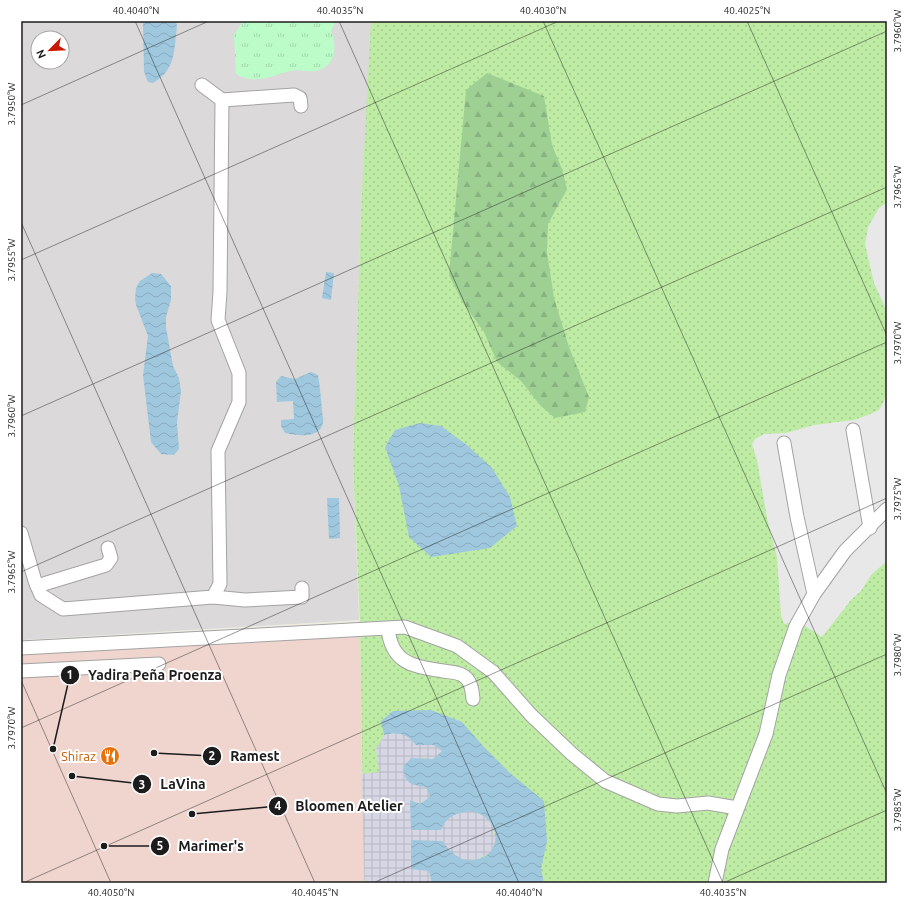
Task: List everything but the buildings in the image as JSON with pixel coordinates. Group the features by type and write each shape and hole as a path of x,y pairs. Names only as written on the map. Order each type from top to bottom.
{"lane":[{"path":"202,85 222,100 294,94 300,98 301,106"},
{"path":"213,597 220,584 218,451 239,402 239,373 218,320 220,292 222,100"},
{"path":"853,430 870,528"},
{"path":"784,443 797,517 814,594"},
{"path":"715,883 722,849 766,734 779,675 796,626 814,594 845,551 870,528 887,509"},
{"path":"21,534 41,595 63,609 213,597 245,600 302,598 302,588"},
{"path":"37,586 106,565 111,558 108,548"},
{"path":"21,648 405,627 457,646 493,672 531,715 572,754 605,780 658,804 677,806 708,803 737,808"},
{"path":"388,629 393,650 400,659 418,667 462,675 470,682 473,699"},
{"path":"21,671 159,664"}],"shaded area":[{"path":"21,21 372,21 361,211 353,460 359,620 21,640"},
{"path":"887,202 887,317 885,307 874,283 865,244 868,227 879,208"},
{"path":"887,388 887,561 871,575 861,591 851,600 822,637 799,622 784,624 781,615 777,557 767,518 757,460 752,444 755,439 764,434 786,433 814,425 854,420 868,415 879,410 884,401"},
{"path":"360,625 364,883 21,883 21,641"},
{"path":"398,732 410,738 416,745 434,745 442,751 433,760 422,758 424,782 430,797 420,804 410,800 443,824 452,815 470,810 489,819 493,827 496,842 491,852 478,859 468,861 460,859 451,852 442,841 429,871 432,883 369,883 364,880 362,774 379,772 376,749 384,735"}],"green space":[{"path":"243,21 336,21 331,31 334,49 331,61 327,66 315,71 293,70 270,77 256,79 250,79 236,74 234,35"},
{"path":"371,21 887,21 887,883 364,883 360,625 353,460 361,211"},
{"path":"487,73 544,96 552,145 562,169 567,189 548,224 547,252 554,298 569,347 589,397 585,412 555,418 540,405 521,381 497,362 484,332 463,303 449,275 466,90"}],"water":[{"path":"143,21 176,21 177,26 174,51 170,66 161,78 153,83 148,82 144,72"},
{"path":"326,272 334,273 331,300 322,298"},
{"path":"152,273 161,274 171,286 171,300 166,317 166,327 173,366 179,378 181,391 177,422 179,449 174,455 161,454 151,442 143,375 148,336 136,305 135,298 136,288 140,281"},
{"path":"311,372 318,375 323,419 321,427 318,431 308,435 285,433 281,426 281,420 294,419 293,401 277,402 276,382 281,376 295,379"},
{"path":"420,423 441,426 467,445 492,468 510,497 517,526 490,548 431,557 409,537 399,486 385,447 395,430"},
{"path":"327,498 339,498 340,538 329,539"},
{"path":"431,710 462,722 510,773 544,801 547,841 541,869 544,883 432,883 429,871 411,869 411,840 442,841 460,858 474,860 485,856 492,849 495,840 494,830 490,822 483,815 472,812 454,815 446,821 441,830 411,830 410,800 420,804 430,797 426,787 412,784 407,780 403,767 411,758 433,759 442,751 434,745 416,745 402,734 384,735 381,721 393,711"}],"place":[{"name":"Yadira Peña Proenza","path":"53,749"},
{"name":"Ramest","path":"154,753"},
{"name":"Shiraz","path":"110,756"},
{"name":"LaVina","path":"72,776"},
{"name":"Bloomen Atelier","path":"192,814"},
{"name":"Marimer's","path":"104,846"}]}
